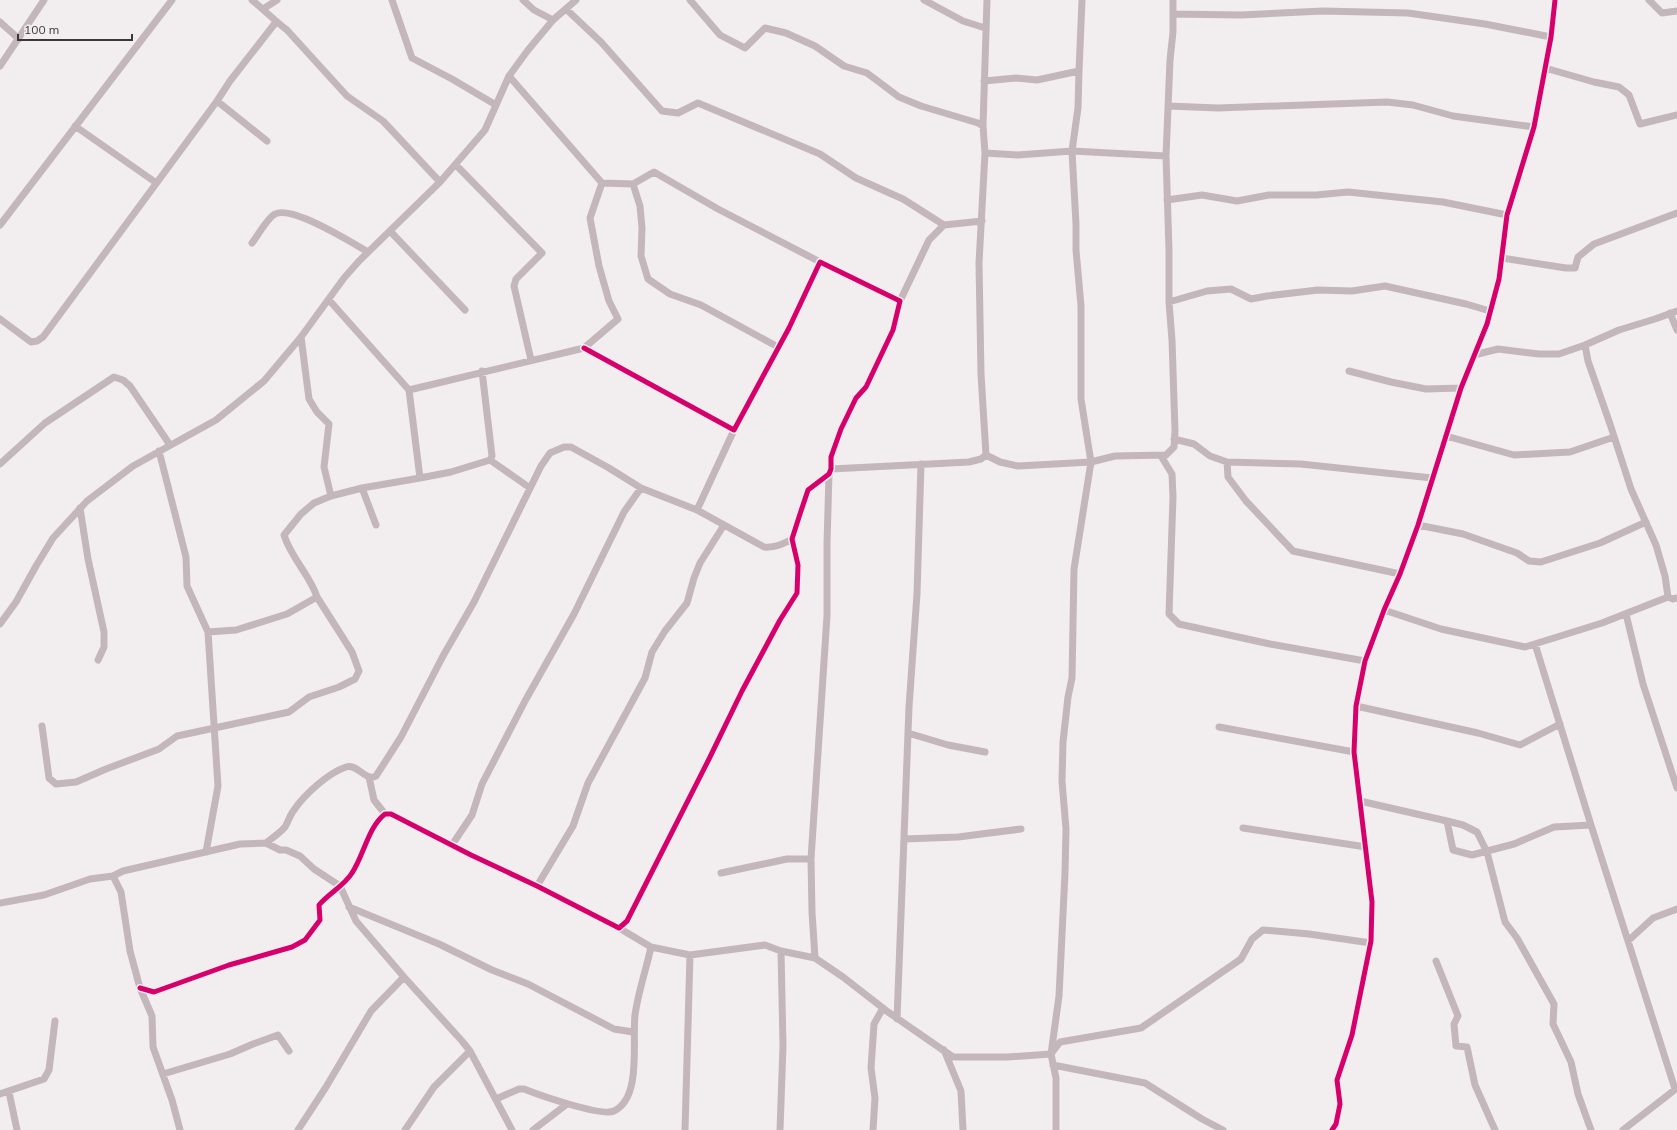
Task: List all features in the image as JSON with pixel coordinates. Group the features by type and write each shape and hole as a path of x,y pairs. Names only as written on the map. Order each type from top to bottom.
{"street":[{"path":"0,66 44,0"},
{"path":"0,226 172,0"},
{"path":"252,0 287,30 347,96 383,121 440,182"},
{"path":"263,9 277,0"},
{"path":"392,0 412,58 452,79 496,105"},
{"path":"523,0 534,10 553,20"},
{"path":"0,624 16,602 53,538 80,508 133,466 170,444 216,420 261,384 301,337 344,278 368,252 440,182 485,130 509,76 553,20 576,0"},
{"path":"690,0 720,35 745,48 765,28 786,33 815,46 844,66 867,73 899,97 921,106 978,123 983,126"},
{"path":"924,0 963,22 985,28"},
{"path":"986,455 981,374 979,263 985,153 983,126 987,0"},
{"path":"1056,1130 1056,1078 1051,1054 1059,996 1066,829 1062,781 1063,742 1068,697 1072,678 1074,569 1091,462 1081,399 1082,306 1076,250 1072,151 1078,108 1082,0"},
{"path":"986,455 1000,462 1018,466 1091,462 1115,456 1161,456 1170,452 1174,446 1175,402 1169,302 1166,156 1173,0"},
{"path":"1332,1130 1336,1124 1340,1104 1337,1080 1352,1035 1371,943 1372,902 1354,752 1356,706 1365,660 1418,525 1461,388 1487,324 1499,279 1507,215 1534,127 1551,38 1555,0"},
{"path":"1648,0 1662,13 1677,11"},
{"path":"566,9 601,42 662,111 678,113 698,103 820,154 856,178 903,199 944,225 982,221"},
{"path":"1173,14 1241,15 1323,11 1408,13 1485,24 1551,38"},
{"path":"0,22 19,39"},
{"path":"0,319 31,342 37,341 43,337 155,182 276,22"},
{"path":"1545,68 1594,82 1618,87 1629,95 1640,124 1677,115"},
{"path":"984,81 1016,78 1037,80 1079,71"},
{"path":"509,76 602,183 633,184 654,172 718,209 820,262 900,301"},
{"path":"217,101 267,141"},
{"path":"1168,106 1218,108 1387,102 1414,106 1453,116 1534,127"},
{"path":"75,126 155,182"},
{"path":"985,153 1018,155 1072,151 1166,156"},
{"path":"456,165 542,253 516,279 514,286 531,360"},
{"path":"409,390 584,348 618,319 609,301 599,266 590,218 602,183"},
{"path":"633,184 640,206 642,228 641,256 648,279 670,294 701,305 778,347"},
{"path":"1167,200 1202,195 1237,202 1269,195 1316,195 1348,192 1443,202 1507,215"},
{"path":"252,243 274,214 280,212 306,218 368,252"},
{"path":"1502,258 1566,268 1575,268 1578,257 1594,244 1677,212"},
{"path":"815,958 811,859 827,616 826,544 831,457 841,429 856,398 866,387 893,330 900,301 929,240 944,225"},
{"path":"390,231 465,310"},
{"path":"697,510 734,430 778,347 820,262"},
{"path":"1169,302 1207,291 1231,289 1251,299 1318,290 1352,291 1385,286 1466,304 1490,311"},
{"path":"328,300 409,390 420,478"},
{"path":"1474,355 1498,349 1539,354 1559,354 1619,330 1674,312 1677,330"},
{"path":"301,337 309,399 317,412 329,424 324,467 331,496"},
{"path":"1585,344 1588,361 1631,489 1656,545 1665,576 1668,597"},
{"path":"584,348 734,430"},
{"path":"1349,371 1426,389 1461,388"},
{"path":"482,372 492,456 490,460"},
{"path":"0,464 45,423 114,376 124,380 130,386 170,444"},
{"path":"1446,436 1514,455 1570,452 1614,437"},
{"path":"1174,439 1194,444 1210,456 1227,462 1301,464 1432,478"},
{"path":"266,844 284,828 294,810 321,781 346,767 352,767 369,777 376,776 401,737 443,656 474,602 530,488 550,453 564,447 571,447 641,488 697,510 764,548 780,546 792,539"},
{"path":"159,451 186,557 187,586 208,632 218,786 206,852"},
{"path":"619,928 627,921 638,901 665,844 710,759 742,691 780,620 797,593 798,565 792,539 808,490 830,471 969,462 981,459 986,455"},
{"path":"1161,456 1172,474 1173,497 1169,614 1179,624 1270,644 1365,660"},
{"path":"42,726 49,778 56,784 76,782 159,749 176,736 215,727 243,723 289,712 309,697 339,688 355,679 360,671 352,652 317,597 314,588 299,565 284,535 300,514 314,503 331,496 362,488 451,472 490,460"},
{"path":"490,460 530,488"},
{"path":"1227,462 1228,477 1246,501 1293,551 1400,574"},
{"path":"897,1018 908,733 917,594 921,464"},
{"path":"362,488 376,524"},
{"path":"452,845 472,815 486,778 525,701 574,614 624,512 641,488"},
{"path":"80,508 88,559 104,632 104,648 98,660"},
{"path":"1418,525 1463,534 1516,553 1529,560 1541,562 1600,543 1646,522"},
{"path":"537,886 573,826 588,783 645,678 652,652 665,631 687,603 700,563 724,525"},
{"path":"208,632 236,630 288,614 317,597"},
{"path":"1384,610 1448,630 1525,647 1602,623 1668,597 1673,599 1677,598"},
{"path":"1626,614 1644,684 1677,788"},
{"path":"1535,644 1590,825 1676,1088 1626,1129"},
{"path":"1356,706 1478,733 1520,745 1560,724"},
{"path":"1219,727 1354,752"},
{"path":"908,733 948,745 985,752"},
{"path":"369,777 374,800 385,814"},
{"path":"1360,801 1463,825 1477,832 1487,852 1505,922 1517,938 1554,1004 1553,1024 1571,1062 1578,1094 1591,1130"},
{"path":"140,988 154,992 305,940 320,920 319,904 326,896 340,886 352,874 375,825 385,814 391,814 537,886 619,928 651,948 690,955 765,945 781,951 815,958 843,976 883,1008 944,1049 953,1057 1007,1057 1051,1054 1060,1042 1141,1028 1241,959 1252,939 1263,930 1310,934 1371,943"},
{"path":"1447,821 1453,850 1472,855 1514,844 1554,827 1590,825"},
{"path":"1243,828 1366,847"},
{"path":"904,839 958,837 1022,829"},
{"path":"0,903 44,894 90,879 113,876 123,870 240,844 266,844 300,856 314,870 340,886 356,921 470,1051 477,1068 496,1099 512,1130"},
{"path":"721,874 787,860 811,859"},
{"path":"113,876 121,892 130,951 140,988 152,1016 153,1047 172,1100 180,1130"},
{"path":"349,907 439,944 492,970 528,984 614,1029 633,1032"},
{"path":"1628,942 1653,918 1677,909"},
{"path":"496,1099 519,1090 524,1090 567,1104 602,1112 613,1112 627,1101 633,1079 633,1032 635,1014 651,948"},
{"path":"780,1130 783,1046 781,951"},
{"path":"685,1130 690,955"},
{"path":"1436,961 1458,1016 1454,1024 1456,1046 1467,1047 1475,1085 1495,1130"},
{"path":"298,1130 370,1012 404,977"},
{"path":"873,1130 875,1098 871,1068 874,1024 883,1008"},
{"path":"0,1094 44,1080 49,1070 56,1021"},
{"path":"163,1074 230,1054 278,1035 289,1051"},
{"path":"944,1049 961,1091 963,1130"},
{"path":"405,1130 434,1087 470,1051"},
{"path":"1053,1065 1145,1083 1202,1119 1223,1130"},
{"path":"9,1092 17,1130"},
{"path":"533,1130 567,1104"}],"cycle path":[{"path":"1332,1130 1336,1124 1340,1104 1337,1080 1352,1035 1371,941 1372,902 1354,752 1356,706 1365,661 1418,525 1461,388 1487,324 1499,279 1507,215 1534,127 1551,37 1555,0"},
{"path":"140,988 154,992 229,965 292,947 305,940 320,920 319,905 349,878 374,826 385,814 391,814 619,928 627,921 742,691 780,620 797,593 798,565 792,539 808,490 829,474 831,469 831,457 841,429 856,398 866,387 893,330 900,301 820,262 789,328 734,430 584,348"}]}
